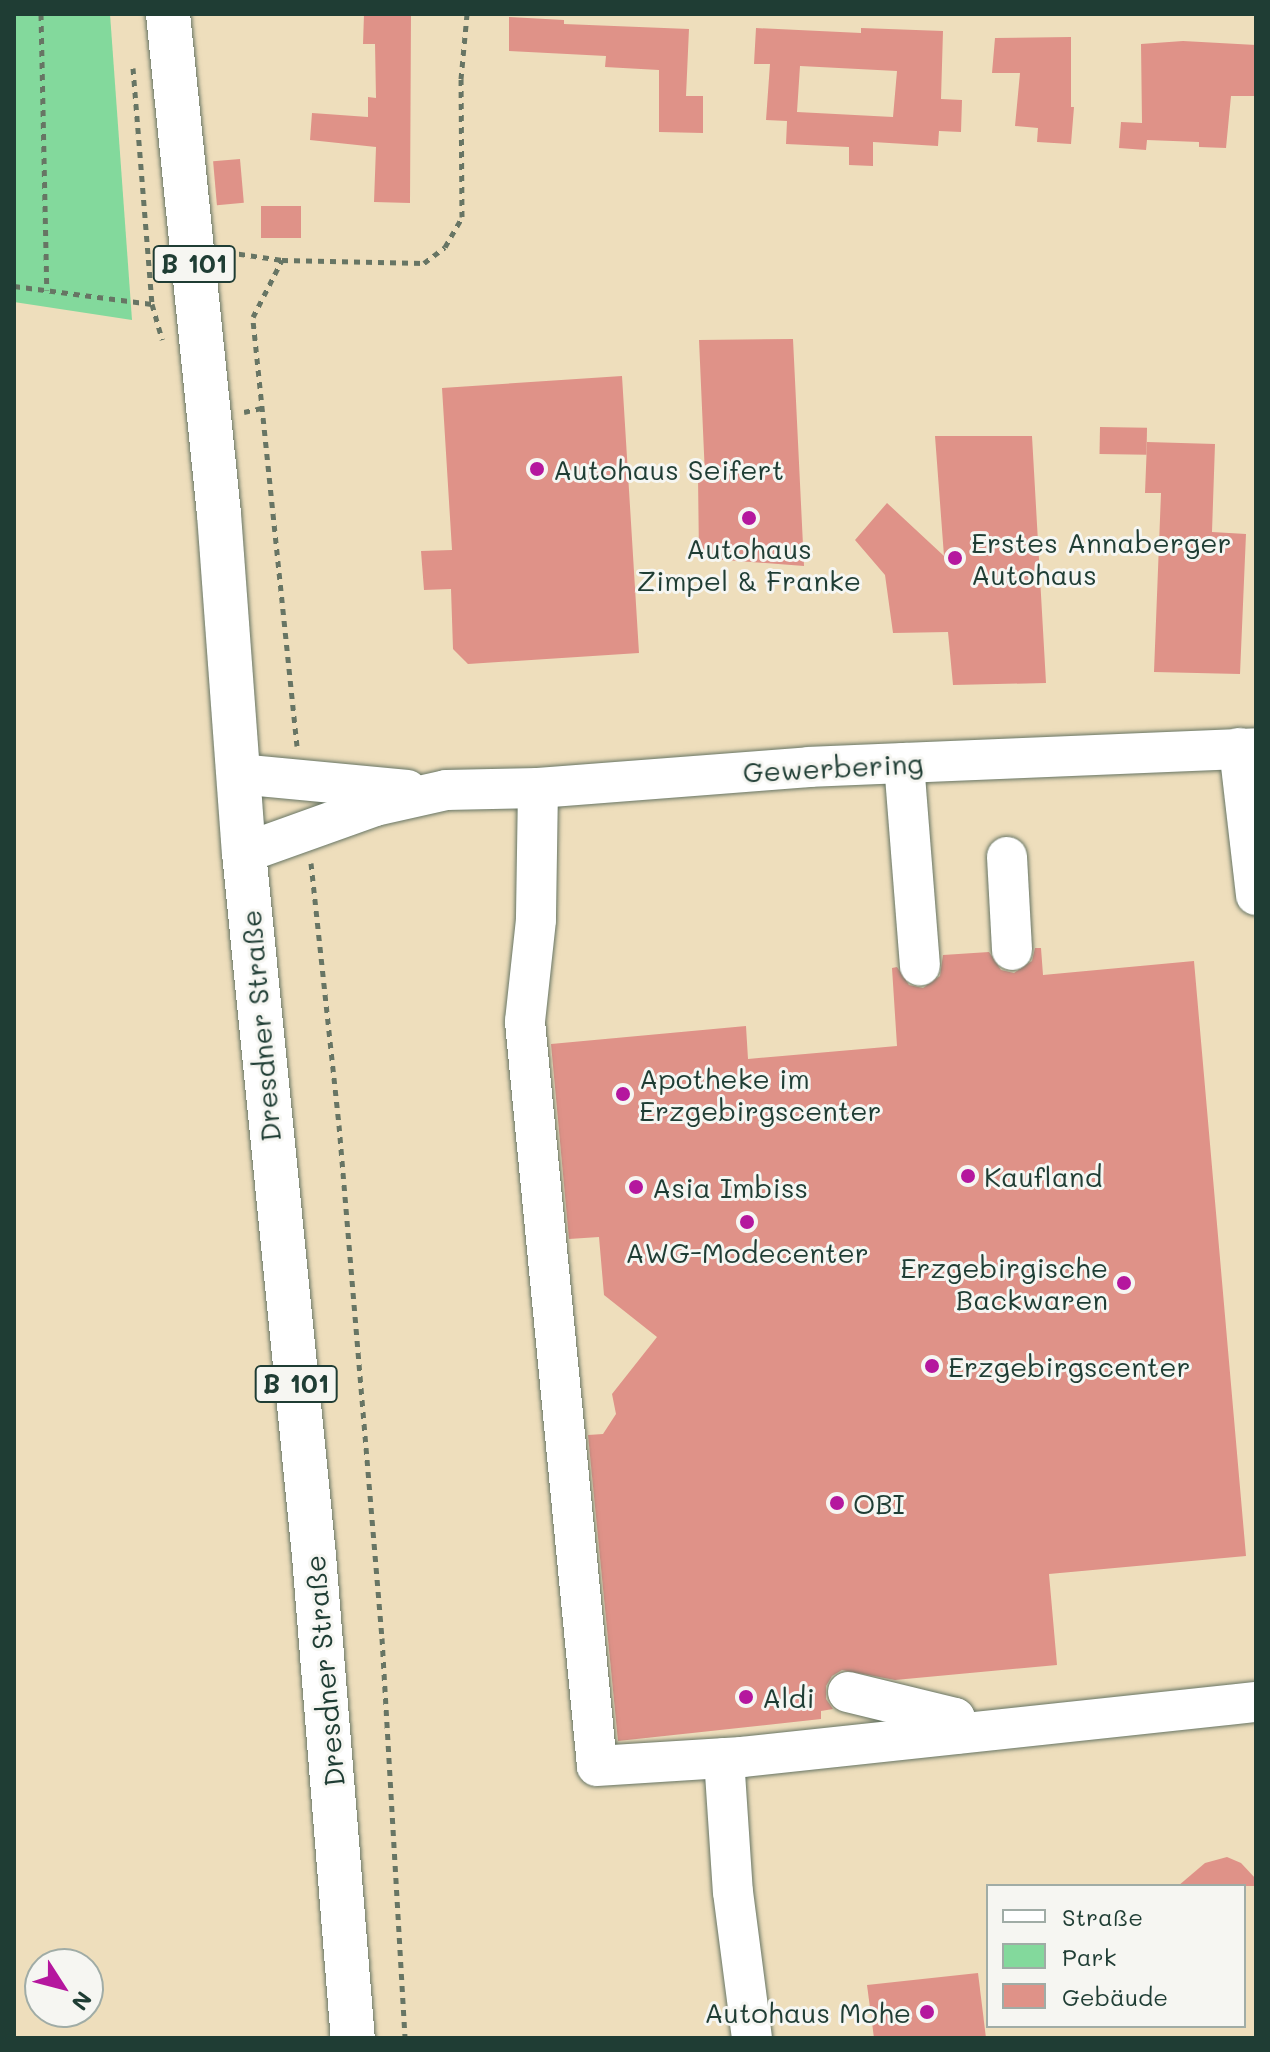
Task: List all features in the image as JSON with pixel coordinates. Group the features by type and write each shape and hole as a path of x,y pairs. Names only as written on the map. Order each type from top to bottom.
{"main road":[{"name":"Dresdner Straße","path":"168,14 219,514 244,853 314,1556 353,2038"}],"street":[{"name":"Gewerbering","path":"238,774 301,777 427,793 904,763 1248,748 1256,895"},
{"path":"904,763 920,965"},
{"path":"538,788 536,920 525,1022 597,1766 724,1758 1256,1702"},
{"name":"Gewerbering","path":"244,853 307,828 427,793"},
{"path":"1007,857 1012,950"},
{"path":"848,1692 955,1718 958,1734"},
{"path":"724,1758 733,1892 752,2038"}],"path":[{"path":"41,14 47,290"},
{"path":"222,251 282,260 424,263 445,247 462,217 461,79 467,14"},
{"path":"133,61 152,304 165,350"},
{"path":"282,260 253,317 301,777"},
{"path":"14,286 152,304"},
{"path":"307,828 339,1125 382,1638 405,2038"}],"green space":[{"path":"14,14 110,14 132,320 14,302"}],"building":[{"path":"364,14 411,14 410,203 374,202 376,147 310,140 312,113 368,117 368,97 376,98 375,44 363,44"},
{"path":"509,17 564,20 564,24 689,29 686,96 703,96 703,133 659,132 659,70 605,67 606,56 509,51"},
{"path":"756,28 861,33 861,28 943,31 941,99 962,100 961,132 939,131 938,146 873,142 873,166 849,165 849,147 786,144 787,121 766,120 770,64 754,64","holes":["800,66 897,71 893,117 797,112"]},
{"path":"1071,37 1071,107 1074,107 1071,144 1037,142 1038,128 1015,126 1020,73 992,73 995,38"},
{"path":"1183,41 1256,45 1256,96 1231,96 1226,148 1199,147 1199,142 1147,140 1146,150 1119,148 1121,122 1142,123 1141,44"},
{"path":"240,159 244,203 217,205 213,161"},
{"path":"261,206 301,206 301,238 261,238"},
{"path":"793,339 804,566 699,558 698,476 705,476 699,340"},
{"name":"Autohaus Seifert","path":"622,376 639,653 468,664 453,649 451,589 424,590 421,551 452,550 442,388"},
{"path":"1100,427 1147,428 1147,455 1100,454"},
{"name":"Erstes Annaberger Autohaus","path":"935,436 1032,436 1046,683 953,685 948,632 893,633 885,575 855,540 887,503 944,556"},
{"path":"1147,442 1215,444 1212,532 1246,534 1240,674 1154,672 1161,493 1145,493"},
{"name":"Erzgebirgscenter","path":"1035,948 1041,948 1043,975 1194,961 1246,1556 1049,1574 1057,1665 895,1680 842,1670 832,1676 826,1686 826,1699 833,1709 821,1711 821,1719 618,1741 588,1435 603,1434 616,1414 612,1394 657,1337 604,1295 599,1237 569,1239 551,1044 746,1026 748,1059 897,1046 892,968 897,967 909,985 923,988 940,976 943,955 989,952 1001,970 1014,973 1032,961"},
{"path":"1227,1857 1241,1863 1256,1879 1256,1886 1180,1884 1205,1863"},
{"name":"Autohaus Mohe","path":"978,1973 986,2038 874,2038 867,1985"}],"place":[{"name":"Autohaus Seifert","path":"537,469"},
{"name":"Autohaus Zimpel & Franke","path":"749,518"},
{"name":"Erstes Annaberger Autohaus","path":"955,558"},
{"name":"Apotheke im Erzgebirgscenter","path":"623,1094"},
{"name":"Kaufland","path":"968,1176"},
{"name":"Asia Imbiss","path":"636,1187"},
{"name":"AWG-Modecenter","path":"747,1222"},
{"name":"Erzgebirgische Backwaren","path":"1124,1283"},
{"name":"Erzgebirgscenter","path":"932,1366"},
{"name":"OBI","path":"837,1503"},
{"name":"Aldi","path":"746,1697"},
{"name":"Autohaus Mohe","path":"927,2012"}]}
